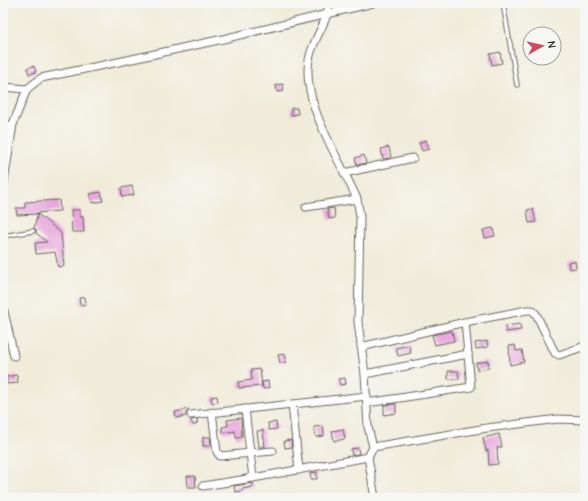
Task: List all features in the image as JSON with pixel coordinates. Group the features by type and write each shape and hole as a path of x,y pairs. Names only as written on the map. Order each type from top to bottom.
{"street":[{"path":"329,3 328,13 317,35 309,59 307,80 311,99 357,199 360,216 358,322 365,374 368,426 373,447 368,457 376,498"},
{"path":"3,188 13,124 28,89 41,78 223,39 373,3"},
{"path":"3,87 28,89"},
{"path":"4,128 13,124"},
{"path":"344,173 413,158"},
{"path":"306,207 357,199"},
{"path":"3,307 14,356"},
{"path":"361,347 464,322 527,310 532,310 536,314 555,353 559,355 585,346"},
{"path":"191,414 292,404 367,400 472,387 464,322"},
{"path":"365,374 468,354"},
{"path":"292,404 299,470"},
{"path":"245,409 253,478"},
{"path":"212,412 218,454 220,456 273,451"},
{"path":"373,447 487,428 558,419 585,420"},
{"path":"202,486 368,457"}],"lane":[{"path":"503,3 517,85"},
{"path":"3,137 4,128"},
{"path":"3,236 33,231"}],"building":[{"path":"500,52 502,63 492,65 490,54"},
{"path":"34,66 36,72 29,74 27,68"},
{"path":"283,84 284,91 277,92 276,85"},
{"path":"291,108 297,108 298,114 291,115"},
{"path":"426,140 429,149 422,151 419,143"},
{"path":"389,147 391,158 383,159 381,149"},
{"path":"364,155 366,163 357,165 355,158"},
{"path":"132,186 134,195 122,197 121,188"},
{"path":"101,192 103,201 92,203 90,194"},
{"path":"59,200 60,211 17,215 16,208 25,208 25,202"},
{"path":"334,208 335,218 329,219 327,209"},
{"path":"533,209 536,222 529,223 527,210"},
{"path":"71,210 80,210 80,217 83,217 84,232 72,232"},
{"path":"38,214 61,233 64,266 58,267 55,252 36,254 35,243 47,242 36,233 34,228"},
{"path":"493,228 495,236 485,238 483,230"},
{"path":"575,261 576,268 569,269 568,262"},
{"path":"85,297 86,304 80,305 79,298"},
{"path":"520,324 521,330 506,332 505,326"},
{"path":"452,331 454,341 435,345 432,335"},
{"path":"487,341 488,347 476,349 475,343"},
{"path":"409,345 411,353 398,356 396,348"},
{"path":"515,345 516,351 522,350 524,362 510,365 509,346"},
{"path":"285,354 286,362 280,363 278,355"},
{"path":"488,361 489,368 477,370 476,363"},
{"path":"260,369 262,386 239,388 238,382 252,380 251,370"},
{"path":"448,371 458,371 459,379 448,379"},
{"path":"17,375 18,383 7,384 6,377"},
{"path":"345,378 346,384 340,385 338,379"},
{"path":"268,381 269,388 263,389 262,382"},
{"path":"217,396 218,402 212,403 211,397"},
{"path":"396,404 396,413 384,415 384,405"},
{"path":"189,409 186,416 176,418 175,412"},
{"path":"241,418 242,437 236,438 235,431 223,433 222,427 228,426 227,420"},
{"path":"197,419 198,422 194,426 190,420"},
{"path":"276,422 277,429 269,430 268,423"},
{"path":"323,426 324,436 316,437 314,427"},
{"path":"343,429 345,439 334,441 332,431"},
{"path":"263,430 265,447 259,447 257,431"},
{"path":"499,434 502,447 497,448 498,464 489,465 488,450 486,451 483,438"},
{"path":"203,437 210,437 211,446 203,446"},
{"path":"291,440 292,447 285,448 284,441"},
{"path":"358,448 359,454 352,455 351,449"},
{"path":"317,472 317,479 311,479 310,473"},
{"path":"187,476 195,476 196,487 188,487"},
{"path":"253,483 253,487 235,492 234,486"}]}
